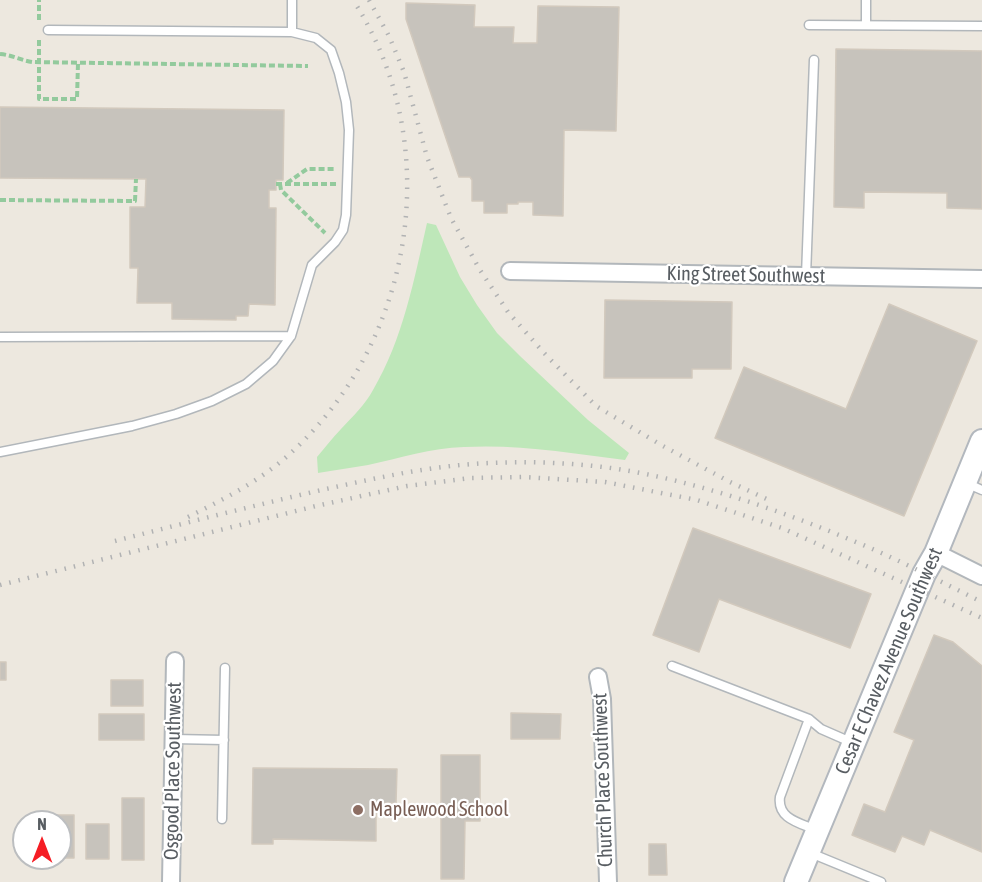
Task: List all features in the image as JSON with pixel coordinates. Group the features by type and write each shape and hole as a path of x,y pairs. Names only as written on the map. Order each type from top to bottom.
{"main road":[{"name":"Cesar E Chavez Avenue Southwest","path":"796,882 924,574 973,486 982,441"}],"street":[{"name":"King Street Southwest","path":"510,271 982,279"},
{"path":"936,553 982,576"},
{"name":"Osgood Place Southwest","path":"171,882 175,661"},
{"name":"Church Place Southwest","path":"598,677 602,699 608,882"}],"lane":[{"path":"292,0 292,32"},
{"path":"866,0 866,25"},
{"path":"808,24 982,26"},
{"path":"0,453 132,426 176,414 212,401 246,384 273,361 291,336 312,266 343,230 346,215 349,130 346,102 331,50 316,38 292,32 44,30"},
{"path":"806,276 814,60"},
{"path":"0,337 291,336"},
{"path":"672,666 809,719 821,729 854,744"},
{"path":"222,819 225,668"},
{"path":"809,719 779,804 782,813 789,819 817,830"},
{"path":"174,739 224,740"},
{"path":"808,852 880,882"}],"path":[{"path":"39,0 39,21"},
{"path":"44,30 39,62 39,99 77,99 78,63"},
{"path":"0,54 14,56 25,61 39,62 308,66"},
{"path":"287,184 307,169 348,168"},
{"path":"0,200 135,201 136,179"},
{"path":"335,242 281,190 278,184 347,184"}],"green space":[{"path":"427,223 436,225 460,277 497,333 588,420 629,453 625,460 565,452 484,446 428,451 368,465 318,473 317,457 366,401 383,371 400,330"}],"building":[{"path":"406,3 475,5 474,27 514,27 513,43 537,43 538,6 619,7 616,131 564,130 563,216 533,215 533,202 507,204 507,213 484,213 484,201 472,201 472,180 470,177 459,177 406,19"},
{"path":"836,49 982,51 982,209 947,208 947,193 864,192 864,208 834,207"},
{"path":"0,107 284,110 283,180 276,180 276,190 269,190 269,208 276,208 275,305 249,304 248,316 236,316 236,320 172,319 172,303 137,303 138,268 130,268 130,207 145,207 146,179 0,178"},
{"path":"605,300 732,302 731,369 692,369 692,378 604,378"},
{"path":"889,304 977,341 904,516 715,438 744,367 846,409"},
{"path":"693,528 871,594 850,648 719,599 699,652 653,635"},
{"path":"934,635 953,642 982,666 982,852 930,830 924,845 902,836 895,852 852,835 864,804 885,812 914,740 894,732"},
{"path":"0,662 6,662 6,680 0,680"},
{"path":"111,680 143,680 143,706 111,706"},
{"path":"511,713 561,714 560,739 511,739"},
{"path":"99,714 144,714 144,740 99,740"},
{"path":"441,755 480,755 480,821 465,821 464,879 441,879"},
{"path":"253,768 397,769 396,803 376,803 376,841 273,839 273,844 252,844"},
{"path":"122,798 144,798 144,860 122,860"},
{"path":"72,815 74,815 74,858 72,858"},
{"path":"86,824 109,824 109,859 86,859"},
{"path":"649,844 666,844 667,875 649,875"}],"railway":[{"path":"188,517 258,479 295,449 336,403 368,351 391,294 404,235 407,174 400,114 382,55 353,0"},
{"path":"369,0 389,36 404,72 427,157 451,218 480,270 508,312 596,406 663,446 773,502"},
{"path":"115,541 300,495 408,472 491,463 570,464 647,474 766,508 868,547 982,602"},
{"path":"0,585 316,506 407,486 471,478 524,477 605,482 697,500 782,528 982,618"}],"place":[{"name":"Maplewood School","path":"358,810"}]}
